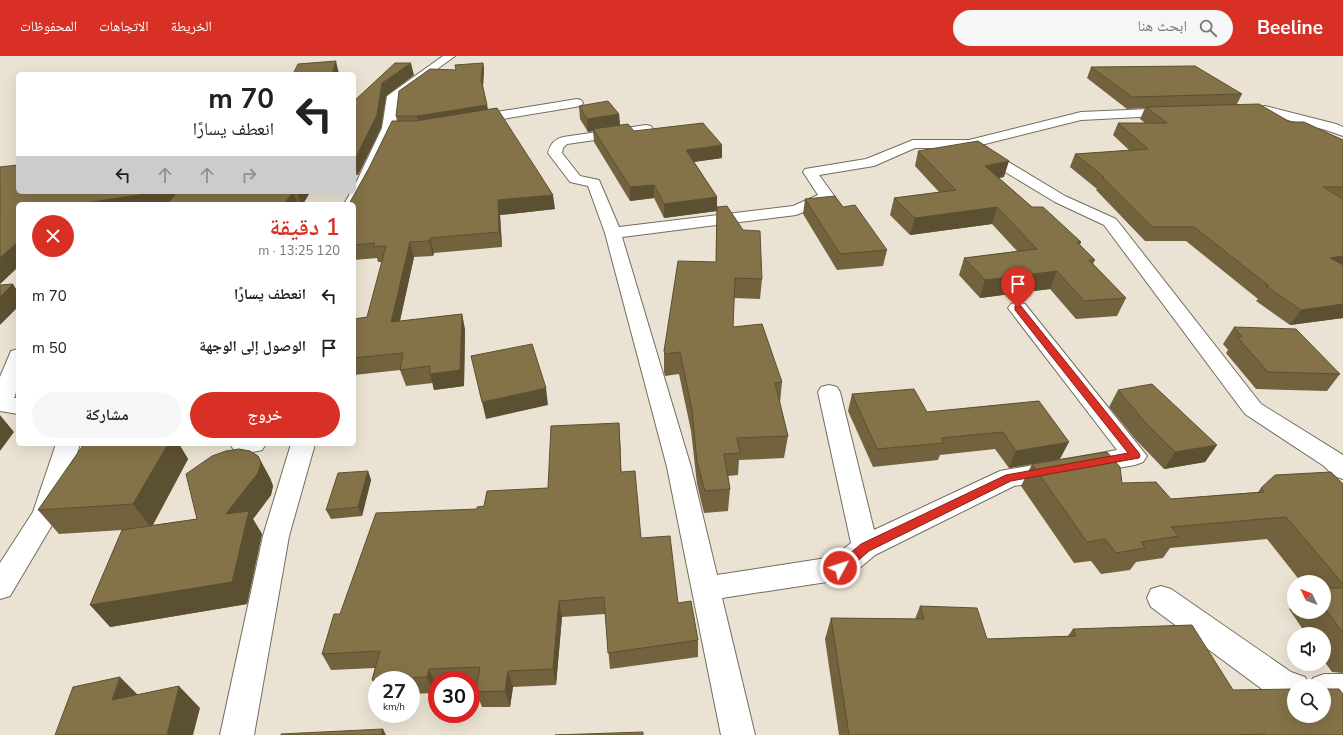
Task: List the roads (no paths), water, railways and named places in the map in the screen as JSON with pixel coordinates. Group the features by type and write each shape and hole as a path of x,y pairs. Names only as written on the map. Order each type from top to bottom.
{"street":[{"path":"353,202 365,181 389,128 393,96 450,56"},
{"path":"456,122 577,103"},
{"path":"1234,111 1265,110 1331,127 1343,132"},
{"path":"613,233 796,210 827,197 810,172 869,164 913,144 969,144 1081,116 1186,112"},
{"path":"389,128 404,128"},
{"path":"646,129 564,141 556,147 555,153 575,179 594,182 613,233 679,467 738,735"},
{"path":"969,144 1060,199 1110,222 1253,409 1333,460 1343,470"},
{"path":"705,589 840,568 865,547 1009,478 1135,456 1018,308"},
{"path":"16,362 1,404 16,406"},
{"path":"829,392 865,547"},
{"path":"0,587 44,515 67,446"},
{"path":"237,735 276,536 302,446"},
{"path":"1161,598 1287,687"},
{"path":"1331,689 1343,689"}]}
